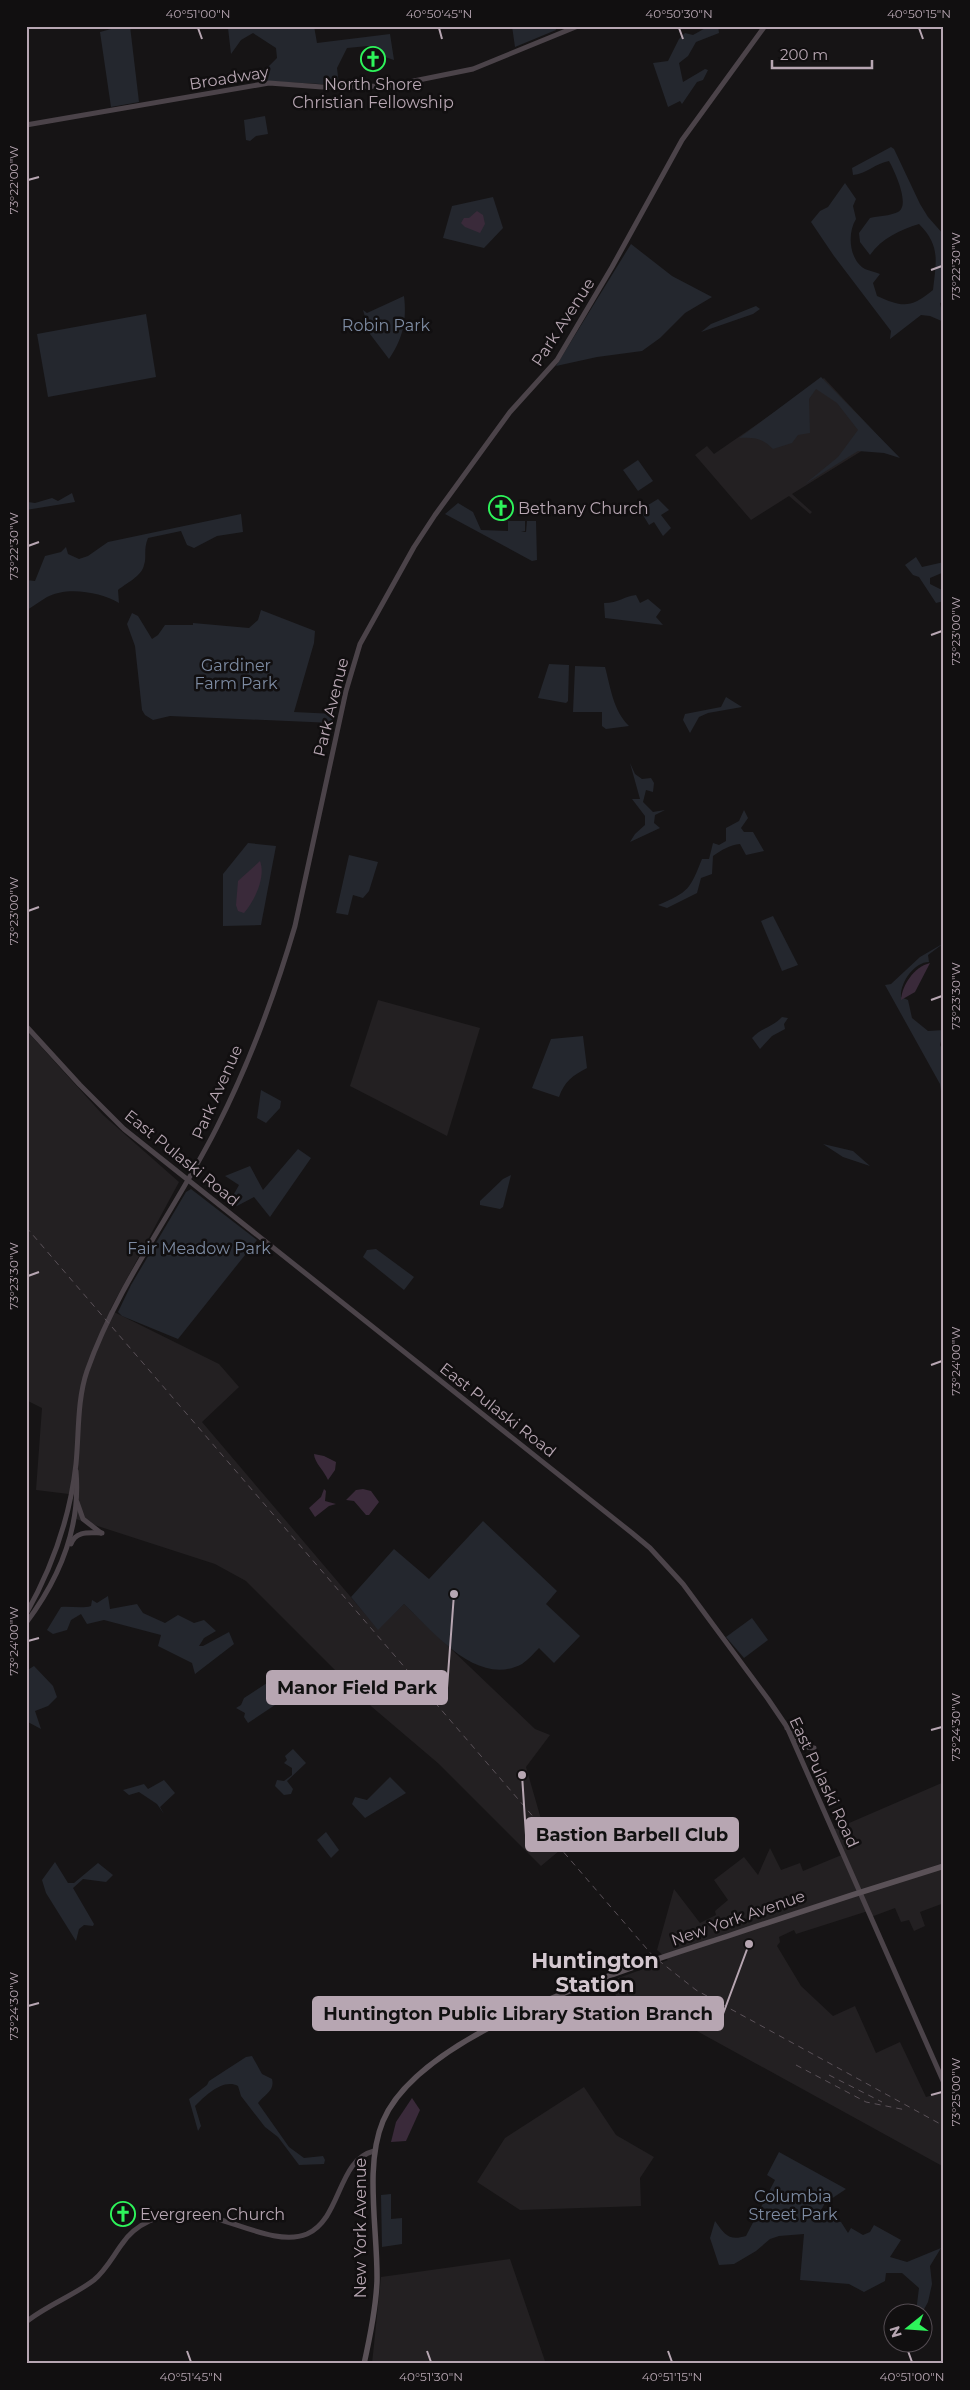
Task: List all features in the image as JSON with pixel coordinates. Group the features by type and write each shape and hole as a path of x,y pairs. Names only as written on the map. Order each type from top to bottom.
{"main road":[{"name":"Broadway","path":"26,125 269,83 322,87 389,86 470,70 578,26"},
{"name":"Park Avenue","path":"26,1623 46,1594 64,1558 72,1525 76,1498 80,1408 86,1372 123,1291 188,1179 227,1106 284,961 295,926 350,676 360,644 414,547 435,515 510,412 556,360 622,252 682,140 765,26"},
{"name":"East Pulaski Road","path":"26,1026 110,1116 647,1545 683,1584 768,1699 787,1728 944,2083"},
{"name":"Park Avenue","path":"26,1614 45,1580 61,1536 76,1466"},
{"path":"61,1536 65,1527 72,1525 70,1522 74,1474"},
{"path":"64,1558 75,1536 87,1533 102,1533 83,1519 76,1498"},
{"path":"45,1580 40,1594 46,1594"},
{"path":"787,1728 791,1729 803,1747 814,1748"},
{"name":"New York Avenue","path":"364,2364 376,2289 374,2151 387,2114 395,2099 410,2081 435,2061 522,2010 612,1975 944,1866"},
{"path":"26,2322 93,2281 106,2267 129,2235 140,2226 156,2218 183,2213 199,2214 279,2236 297,2236 318,2226 329,2212 350,2170 364,2153 374,2151"}],"shaded area":[{"path":"477,211 483,215 485,224 480,233 465,227 461,223 464,218 469,218"},
{"path":"824,378 881,439 792,494 812,512 810,514 789,496 751,520 695,455 707,446 714,454"},
{"path":"260,861 262,874 252,902 244,913 238,911 236,905 238,881"},
{"path":"930,963 915,992 901,1000 904,988 910,977 919,968"},
{"path":"378,1000 480,1028 447,1136 350,1086"},
{"path":"26,1030 103,1115 179,1182 110,1310 219,1364 239,1387 202,1422 378,1629 404,1604 535,1729 550,1735 526,1767 541,1819 549,1828 543,1833 559,1851 541,1866 439,1764 372,1707 246,1581 215,1564 76,1519 77,1495 36,1490 42,1408 26,1400"},
{"path":"314,1454 324,1456 336,1462 335,1470 328,1480 316,1460"},
{"path":"324,1489 326,1491 325,1501 336,1504 329,1506 315,1517 309,1508 321,1497"},
{"path":"356,1490 371,1491 379,1502 369,1515 366,1515 354,1501 346,1500"},
{"path":"944,1782 944,1866 940,1868 944,1877 944,1903 920,1912 925,1926 914,1931 909,1920 901,1922 895,1908 871,1917 868,1911 796,1934 794,1930 779,1937 780,1942 777,1946 801,1986 833,2016 855,2006 876,2053 900,2042 926,2097 944,2092 944,2167 675,2019 633,2010 618,2001 610,1981 668,1960 657,1950 674,1889 700,1923 716,1915 715,1911 728,1900 714,1880 744,1857 758,1875 770,1848 781,1870 800,1863 803,1871 844,1854 833,1830"},
{"path":"584,2087 616,2135 654,2157 640,2178 641,2206 520,2210 477,2182 505,2138"},
{"path":"412,2098 420,2110 406,2141 391,2142 396,2122"},
{"path":"510,2259 546,2364 372,2364 381,2277"}],"green space":[{"path":"122,26 130,26 139,102 111,107 100,32"},
{"path":"314,26 317,43 390,34 394,60 385,57 384,52 368,46 347,48 337,68 339,85 265,81 264,71 277,58 276,48 253,33 241,40 231,54 228,28"},
{"path":"512,26 555,26 556,30 515,47"},
{"path":"709,26 718,26 719,33 696,42 688,56 679,63 683,82 705,69 708,70 703,80 697,82 682,104 680,101 668,107 653,63 668,61 679,39 685,33 693,35"},
{"path":"265,116 268,134 256,136 250,141 246,140 244,120"},
{"path":"891,147 894,149 920,204 928,217 944,235 944,302 940,303 944,322 930,316 921,315 890,339 891,331 834,256 811,222 820,211 828,207 845,183 856,199 853,206 856,219 851,231 851,246 860,265 865,269 880,274 873,283 877,296 900,304 906,304 918,300 933,290 936,263 934,247 919,224 892,235 870,255 860,242 859,233 870,218 898,212 902,208 903,202 900,187 889,161 853,175 852,168"},
{"path":"493,197 503,228 484,248 443,238 452,206"},
{"path":"631,244 672,276 712,297 685,313 660,338 642,351 597,357 556,366"},
{"name":"Robin Park","path":"404,296 405,313 403,329 398,344 389,359 370,334 363,310 367,313"},
{"path":"756,306 760,309 753,314 701,332 711,324"},
{"path":"146,314 156,377 48,397 37,334"},
{"path":"821,377 900,458 884,453 858,451 805,484 838,457 858,430 837,403 816,389 809,399 810,433 798,435 792,443 773,449 765,442 757,439 739,438"},
{"path":"638,460 653,481 638,491 623,470"},
{"path":"72,493 75,502 26,510 28,502 35,503 52,498 58,501"},
{"path":"658,499 669,510 661,515 671,528 663,536 654,522 649,525 640,510"},
{"path":"458,503 473,512 481,530 508,531 508,521 525,521 525,531 521,532 526,532 527,521 536,521 537,560 532,561 445,514"},
{"path":"241,514 243,532 217,536 194,548 187,545 181,531 148,538 143,569 137,576 118,590 119,603 94,593 74,591 55,594 27,610 28,622 26,628 26,580 35,581 45,556 61,552 66,547 68,554 79,559 88,556 108,542"},
{"path":"916,557 922,567 944,562 944,572 930,578 930,584 944,591 944,601 936,603 919,577 913,575 905,565"},
{"path":"636,595 640,603 648,599 661,610 656,617 663,625 605,618 604,603"},
{"name":"Gardiner Farm Park","path":"261,610 315,631 314,643 294,712 335,714 333,723 170,716 153,720 145,715 142,710 135,646 127,624 132,613 138,616 152,639 158,635 165,625 193,625 193,623 249,628 258,620"},
{"path":"549,664 569,665 568,701 566,703 538,698"},
{"path":"575,666 605,667 616,706 629,726 606,729 602,726 602,712 573,712"},
{"path":"726,697 742,707 708,713 699,717 690,733 683,720 685,714 721,707"},
{"path":"630,763 635,774 642,779 651,778 654,783 653,792 646,790 643,802 653,812 665,810 655,815 654,823 660,828 630,842 635,834 645,825 645,816 632,799 640,799"},
{"path":"744,810 748,818 741,828 744,832 753,832 764,851 746,855 740,844 726,848 713,856 712,874 701,878 697,893 667,908 658,905 676,897 687,888 702,859 709,859 713,843 719,845 726,841 726,828 739,821"},
{"path":"248,843 276,846 261,925 223,926 223,874"},
{"path":"349,855 378,862 369,891 363,898 353,895 348,915 336,913"},
{"path":"773,916 798,965 782,971 761,921"},
{"path":"944,943 928,955 929,962 913,969 909,974 901,991 901,997 908,1000 912,1018 928,1031 944,1030 940,1045 944,1053 944,1115 940,1084 885,985 891,984 920,957"},
{"path":"782,1017 788,1018 784,1024 785,1029 772,1036 760,1049 752,1038"},
{"path":"583,1036 587,1068 577,1073 570,1080 559,1097 532,1088 551,1039"},
{"path":"261,1090 281,1101 280,1108 266,1123 257,1118"},
{"path":"823,1144 853,1151 870,1166 843,1157"},
{"path":"298,1149 311,1158 270,1217 254,1197 237,1206 230,1201 239,1185 225,1176 250,1166 263,1190"},
{"path":"511,1175 503,1207 500,1209 480,1205 480,1201 503,1179"},
{"name":"Fair Meadow Park","path":"191,1189 257,1240 178,1339 122,1316 118,1312 131,1285 186,1192"},
{"path":"376,1249 414,1277 404,1290 363,1257 367,1250"},
{"path":"483,1521 557,1591 546,1604 580,1636 554,1663 539,1648 522,1664 505,1669 489,1669 473,1663 457,1653 404,1604 378,1630 351,1597 394,1549 429,1579"},
{"path":"108,1596 110,1609 137,1604 143,1613 165,1623 178,1615 194,1623 204,1620 216,1631 204,1638 199,1646 203,1646 229,1632 234,1644 195,1674 192,1663 158,1646 161,1635 104,1620 87,1624 81,1614 71,1620 67,1630 53,1634 47,1630 61,1607 88,1607 91,1606 92,1600 97,1603"},
{"path":"752,1618 768,1640 744,1658 726,1637"},
{"path":"34,1666 53,1686 57,1697 48,1706 35,1711 41,1729 26,1721 26,1671"},
{"path":"267,1683 278,1703 248,1723 244,1717 245,1713 236,1708 241,1705 244,1698"},
{"path":"293,1749 306,1763 287,1781 293,1789 291,1794 284,1795 275,1786 277,1780 284,1781 292,1775 292,1768 284,1763 287,1760 285,1756"},
{"path":"390,1777 406,1793 365,1818 352,1804 355,1797 367,1800"},
{"path":"164,1780 175,1793 160,1807 164,1814 157,1804 139,1792 129,1795 123,1790 144,1784 148,1789"},
{"path":"326,1832 339,1850 331,1858 317,1840"},
{"path":"55,1862 68,1883 74,1883 98,1863 113,1875 106,1882 83,1879 73,1888 94,1924 93,1926 84,1925 79,1929 76,1941 46,1893 42,1880"},
{"path":"252,2056 262,2074 272,2079 273,2083 271,2089 258,2103 289,2147 304,2158 323,2156 324,2164 299,2165 278,2137 265,2127 241,2096 238,2086 232,2084 220,2086 195,2106 201,2126 198,2131 189,2099 207,2085 209,2081 246,2057"},
{"name":"Columbia Street Park","path":"779,2152 846,2189 825,2203 820,2212 825,2220 841,2222 848,2233 851,2228 863,2235 870,2232 874,2225 901,2240 890,2257 907,2262 941,2248 930,2266 932,2284 928,2302 917,2302 919,2288 902,2273 886,2273 885,2281 864,2292 849,2284 800,2280 804,2234 779,2236 770,2239 756,2251 734,2264 719,2265 710,2238 715,2221 728,2236 735,2238 746,2236 775,2180 767,2175"},
{"path":"391,2194 391,2219 402,2218 402,2244 382,2247 381,2195"}],"railway":[{"path":"26,1227 653,1956 696,1990 944,2126"},
{"path":"796,2065 866,2102 906,2110"},
{"path":"829,2075 882,2102"}],"place":[{"name":"North Shore Christian Fellowship","path":"373,59"},
{"name":"Bethany Church","path":"501,508"},
{"name":"Manor Field Park","path":"454,1594"},
{"name":"Bastion Barbell Club","path":"522,1775"},
{"name":"Huntington Public Library Station Branch","path":"749,1944"},
{"name":"Evergreen Church","path":"123,2214"}],"district":[{"name":"Huntington Station","path":"595,1972"}]}
